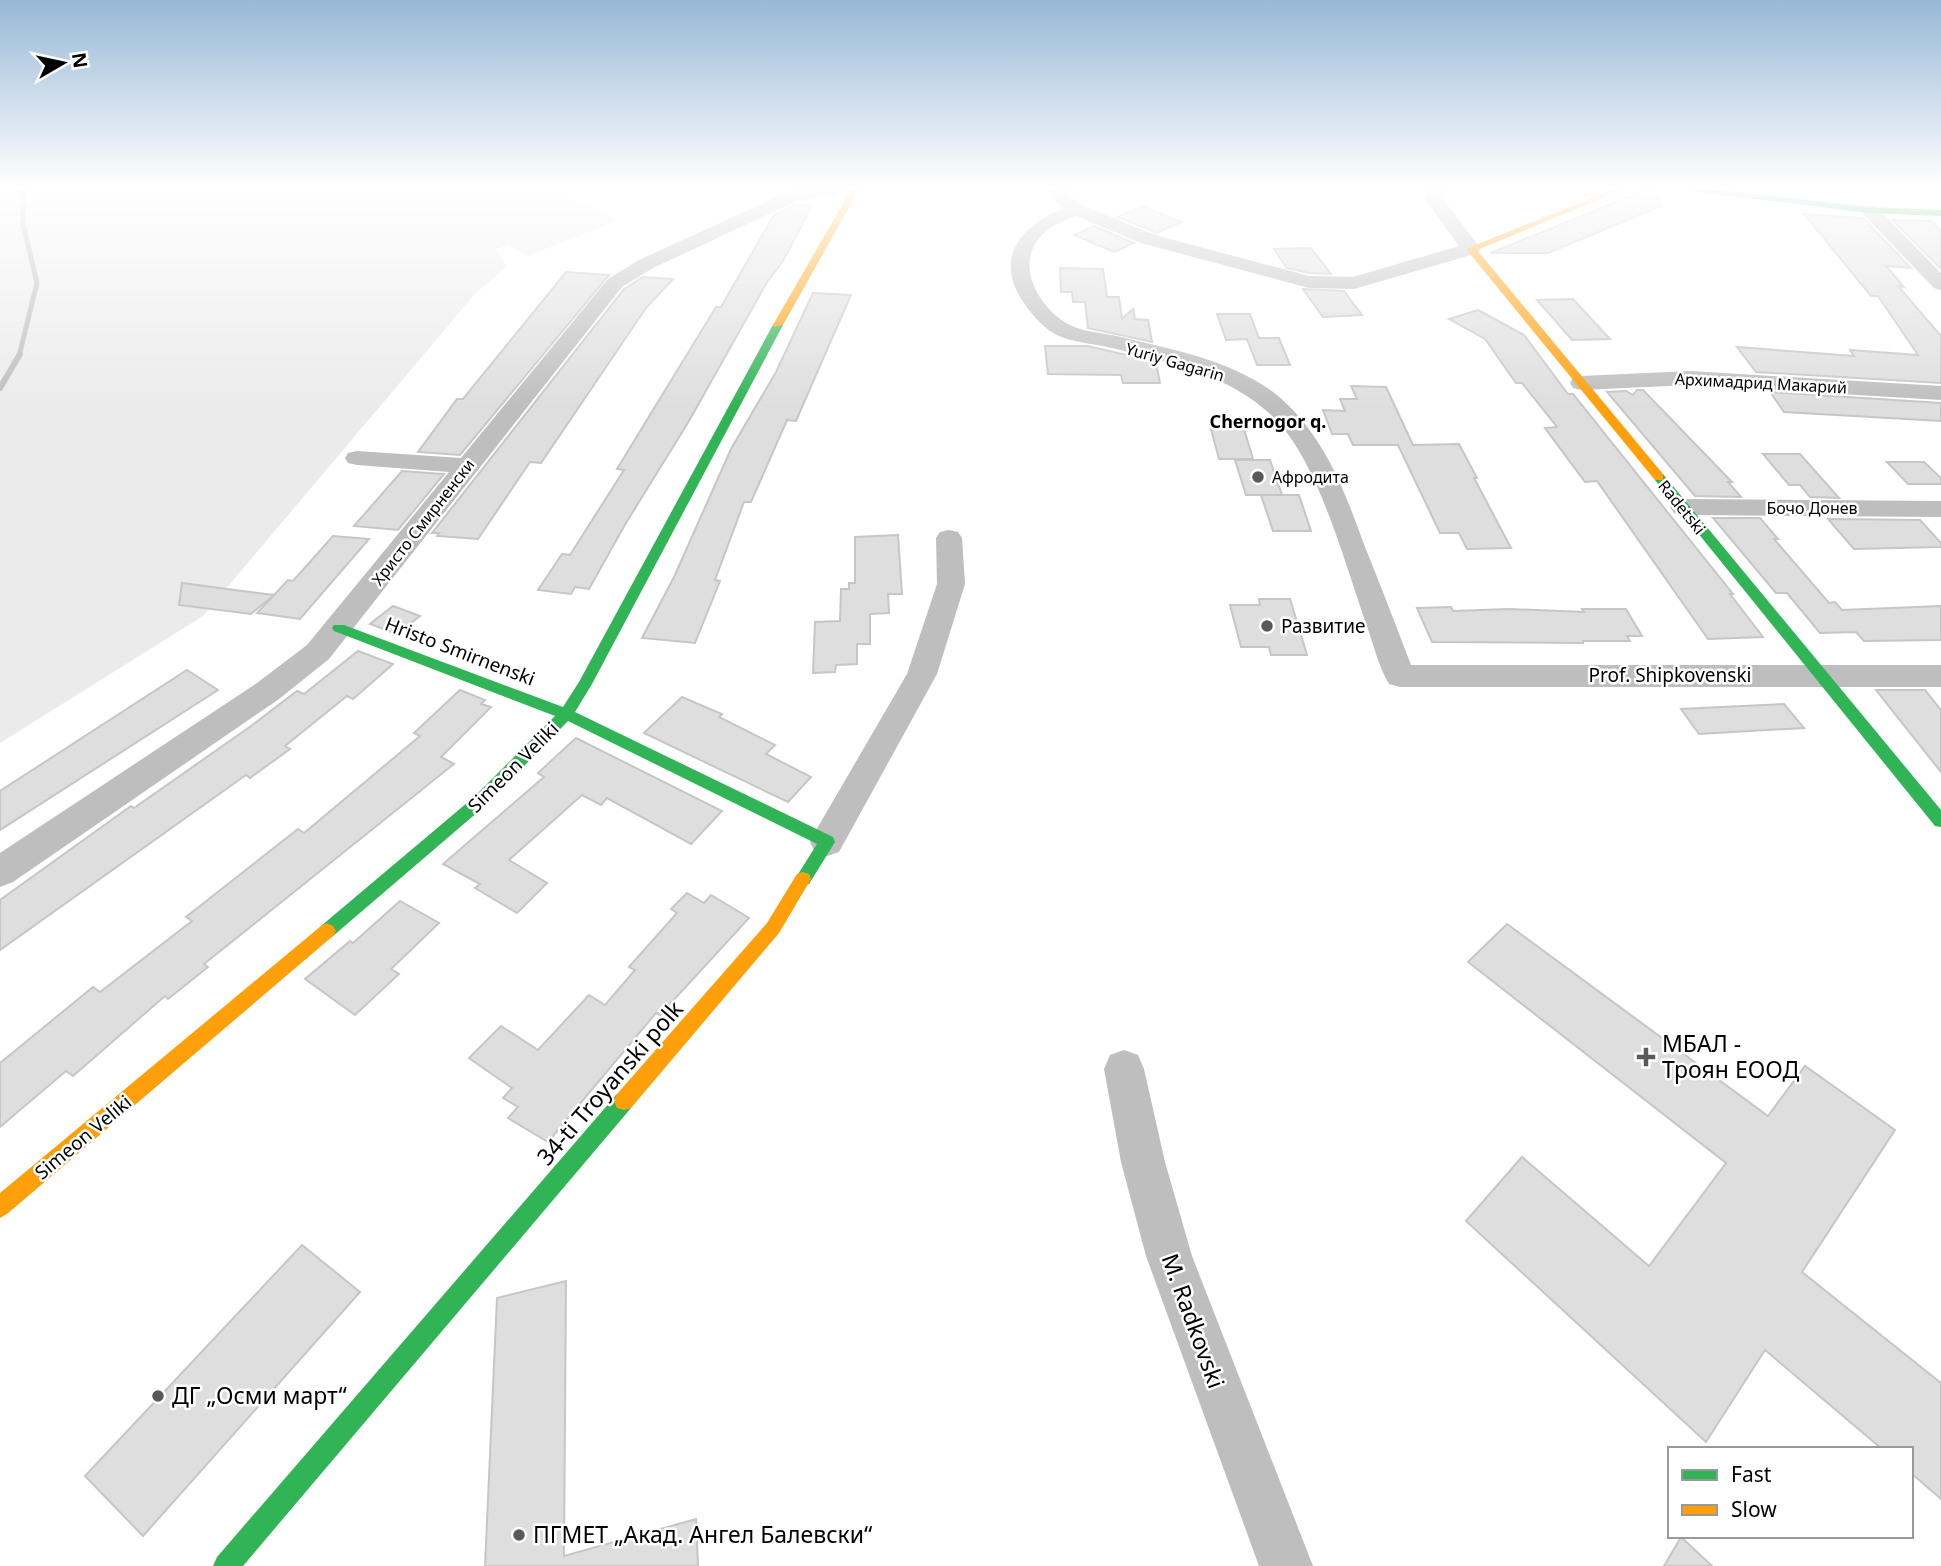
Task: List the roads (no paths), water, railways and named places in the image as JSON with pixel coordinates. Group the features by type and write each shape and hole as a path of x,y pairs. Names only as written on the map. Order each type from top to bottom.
{"street":[{"name":"Христо Смирненски","path":"0,872 268,691 318,652 615,283 625,275 655,261"},
{"name":"Simeon Veliki","path":"0,1207 480,801 566,714 585,684 814,261"},
{"name":"Yuriy Gagarin","path":"1019,261 1019,271 1034,304 1044,317 1063,330 1209,368 1248,386 1271,401 1311,448 1326,478 1400,676"},
{"path":"1224,261 1325,285 1354,283 1429,261"},
{"name":"Radetski","path":"1481,261 1941,821"},
{"path":"1919,261 1941,284"},
{"name":"Архимадрид Макарий","path":"1581,383 1690,378 1941,393"},
{"path":"357,458 468,466"},
{"name":"Бочо Донев","path":"1683,507 1941,509"},
{"path":"566,714 827,842 922,674 951,584 949,538"},
{"name":"Hristo Smirnenski","path":"339,628 566,714"},
{"name":"Prof. Shipkovenski","path":"1400,676 1941,676"},
{"name":"34-ti Troyanski polk","path":"226,1566 773,928 827,842"},
{"name":"M. Radkovski","path":"1124,1069 1143,1162 1169,1256 1286,1566"}],"waterway":[{"path":"19,355 37,283 32,261"},
{"path":"0,388 19,355"}],"place":[{"name":"Афродита","path":"1258,477"},
{"name":"Развитие","path":"1267,626"},
{"name":"МБАЛ - Троян ЕООД","path":"1646,1057"},
{"name":"ДГ „Осми март“","path":"158,1396"},
{"name":"ПГМЕТ „Акад. Ангел Балевски“","path":"519,1535"}],"district":[{"name":"Chernogor q.","path":"1268,422"}]}
